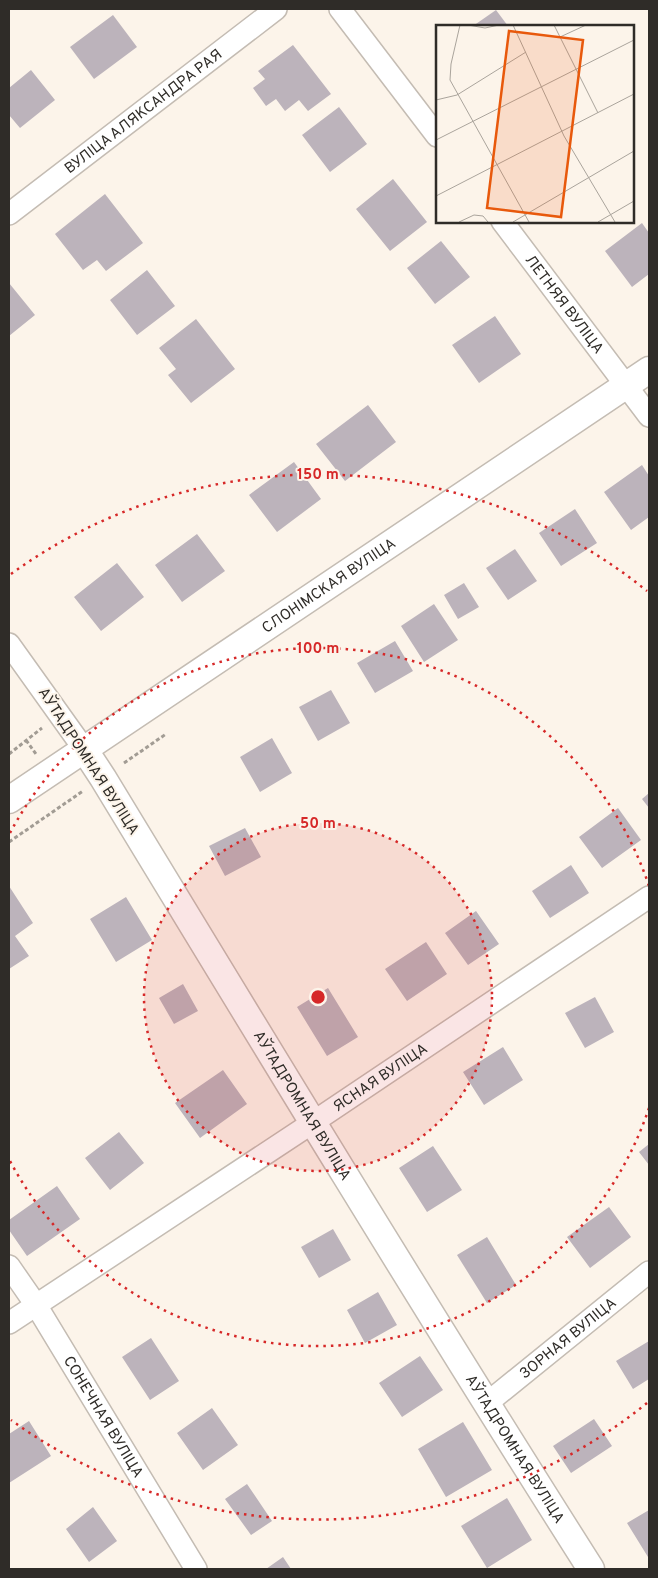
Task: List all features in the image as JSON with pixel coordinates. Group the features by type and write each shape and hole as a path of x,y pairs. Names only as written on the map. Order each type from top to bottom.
{"street":[{"name":"ВУЛІЦА АЛЯКСАНДРА РАЯ","path":"9,214 276,9"},
{"path":"340,9 436,135"},
{"name":"ЛЕТНЯЯ ВУЛІЦА","path":"503,222 649,416"},
{"name":"СЛОНІМСКАЯ ВУЛІЦА","path":"9,800 649,370"},
{"name":"АЎТАДРОМНАЯ ВУЛІЦА","path":"9,644 61,714 103,778 312,1123 486,1404 591,1569"},
{"name":"ЯСНАЯ ВУЛІЦА","path":"9,1323 649,897"},
{"name":"СОНЕЧНАЯ ВУЛІЦА","path":"9,1266 36,1305 196,1569"},
{"name":"ЗОРНАЯ ВУЛІЦА","path":"486,1404 649,1272"}],"path":[{"path":"9,754 61,714"}],"building":[{"path":"496,10 507,25 474,25"},
{"path":"113,15 137,47 94,79 70,47"},
{"path":"293,45 331,94 308,111 299,100 285,111 276,99 266,106 253,88 265,79 258,71"},
{"path":"31,70 55,100 20,128 9,115 9,88"},
{"path":"339,107 367,144 330,172 302,135"},
{"path":"393,179 427,222 390,251 356,209"},
{"path":"105,194 143,243 106,271 97,260 83,270 55,234"},
{"path":"642,223 649,233 649,274 632,287 605,251"},
{"path":"441,241 470,277 435,304 407,268"},
{"path":"147,270 175,306 137,335 110,300"},
{"path":"9,283 35,315 9,336"},
{"path":"495,316 521,354 479,383 452,345"},
{"path":"196,319 235,369 191,403 168,375 176,369 159,348"},
{"path":"368,405 396,442 345,481 316,444"},
{"path":"294,462 321,499 277,532 249,495"},
{"path":"642,465 649,476 649,517 631,530 604,492"},
{"path":"575,509 597,543 561,566 539,533"},
{"path":"197,534 225,571 182,602 155,565"},
{"path":"515,549 537,581 508,600 486,568"},
{"path":"117,563 144,597 101,631 74,597"},
{"path":"464,583 479,607 458,619 444,595"},
{"path":"434,604 458,640 424,662 401,626"},
{"path":"395,641 413,671 375,693 357,663"},
{"path":"331,690 350,723 318,741 299,707"},
{"path":"272,738 292,773 260,792 240,757"},
{"path":"649,793 649,808 642,799"},
{"path":"618,808 641,840 602,868 579,837"},
{"path":"245,828 261,857 225,876 209,846"},
{"path":"571,865 589,893 550,918 532,891"},
{"path":"9,886 33,923 15,936 29,956 9,969"},
{"path":"126,897 152,940 116,962 90,919"},
{"path":"476,911 499,944 468,965 445,933"},
{"path":"426,942 447,974 407,1001 385,969"},
{"path":"183,984 198,1011 174,1024 159,998"},
{"path":"328,988 358,1037 327,1056 297,1007"},
{"path":"595,997 614,1032 585,1048 565,1013"},
{"path":"503,1047 523,1080 484,1105 463,1072"},
{"path":"223,1070 247,1104 200,1138 175,1103"},
{"path":"119,1132 144,1163 110,1190 85,1158"},
{"path":"649,1144 649,1165 639,1152"},
{"path":"433,1146 462,1190 427,1212 399,1168"},
{"path":"57,1186 80,1219 27,1256 9,1230 9,1220"},
{"path":"609,1207 631,1237 590,1268 567,1237"},
{"path":"333,1229 351,1260 319,1278 301,1247"},
{"path":"487,1237 516,1285 487,1303 457,1255"},
{"path":"378,1292 397,1325 365,1343 347,1310"},
{"path":"151,1338 179,1381 150,1400 122,1357"},
{"path":"649,1341 649,1379 633,1389 616,1361"},
{"path":"420,1356 443,1390 402,1417 379,1383"},
{"path":"212,1408 238,1445 203,1470 177,1433"},
{"path":"594,1419 612,1446 571,1473 553,1446"},
{"path":"29,1421 51,1456 9,1483 9,1434"},
{"path":"463,1422 492,1470 446,1497 418,1449"},
{"path":"247,1484 272,1521 251,1535 225,1499"},
{"path":"507,1498 532,1540 487,1568 461,1526"},
{"path":"93,1507 117,1541 89,1562 66,1529"},
{"path":"649,1510 649,1557 648,1557 627,1523"},
{"path":"283,1557 291,1569 266,1569"}]}
